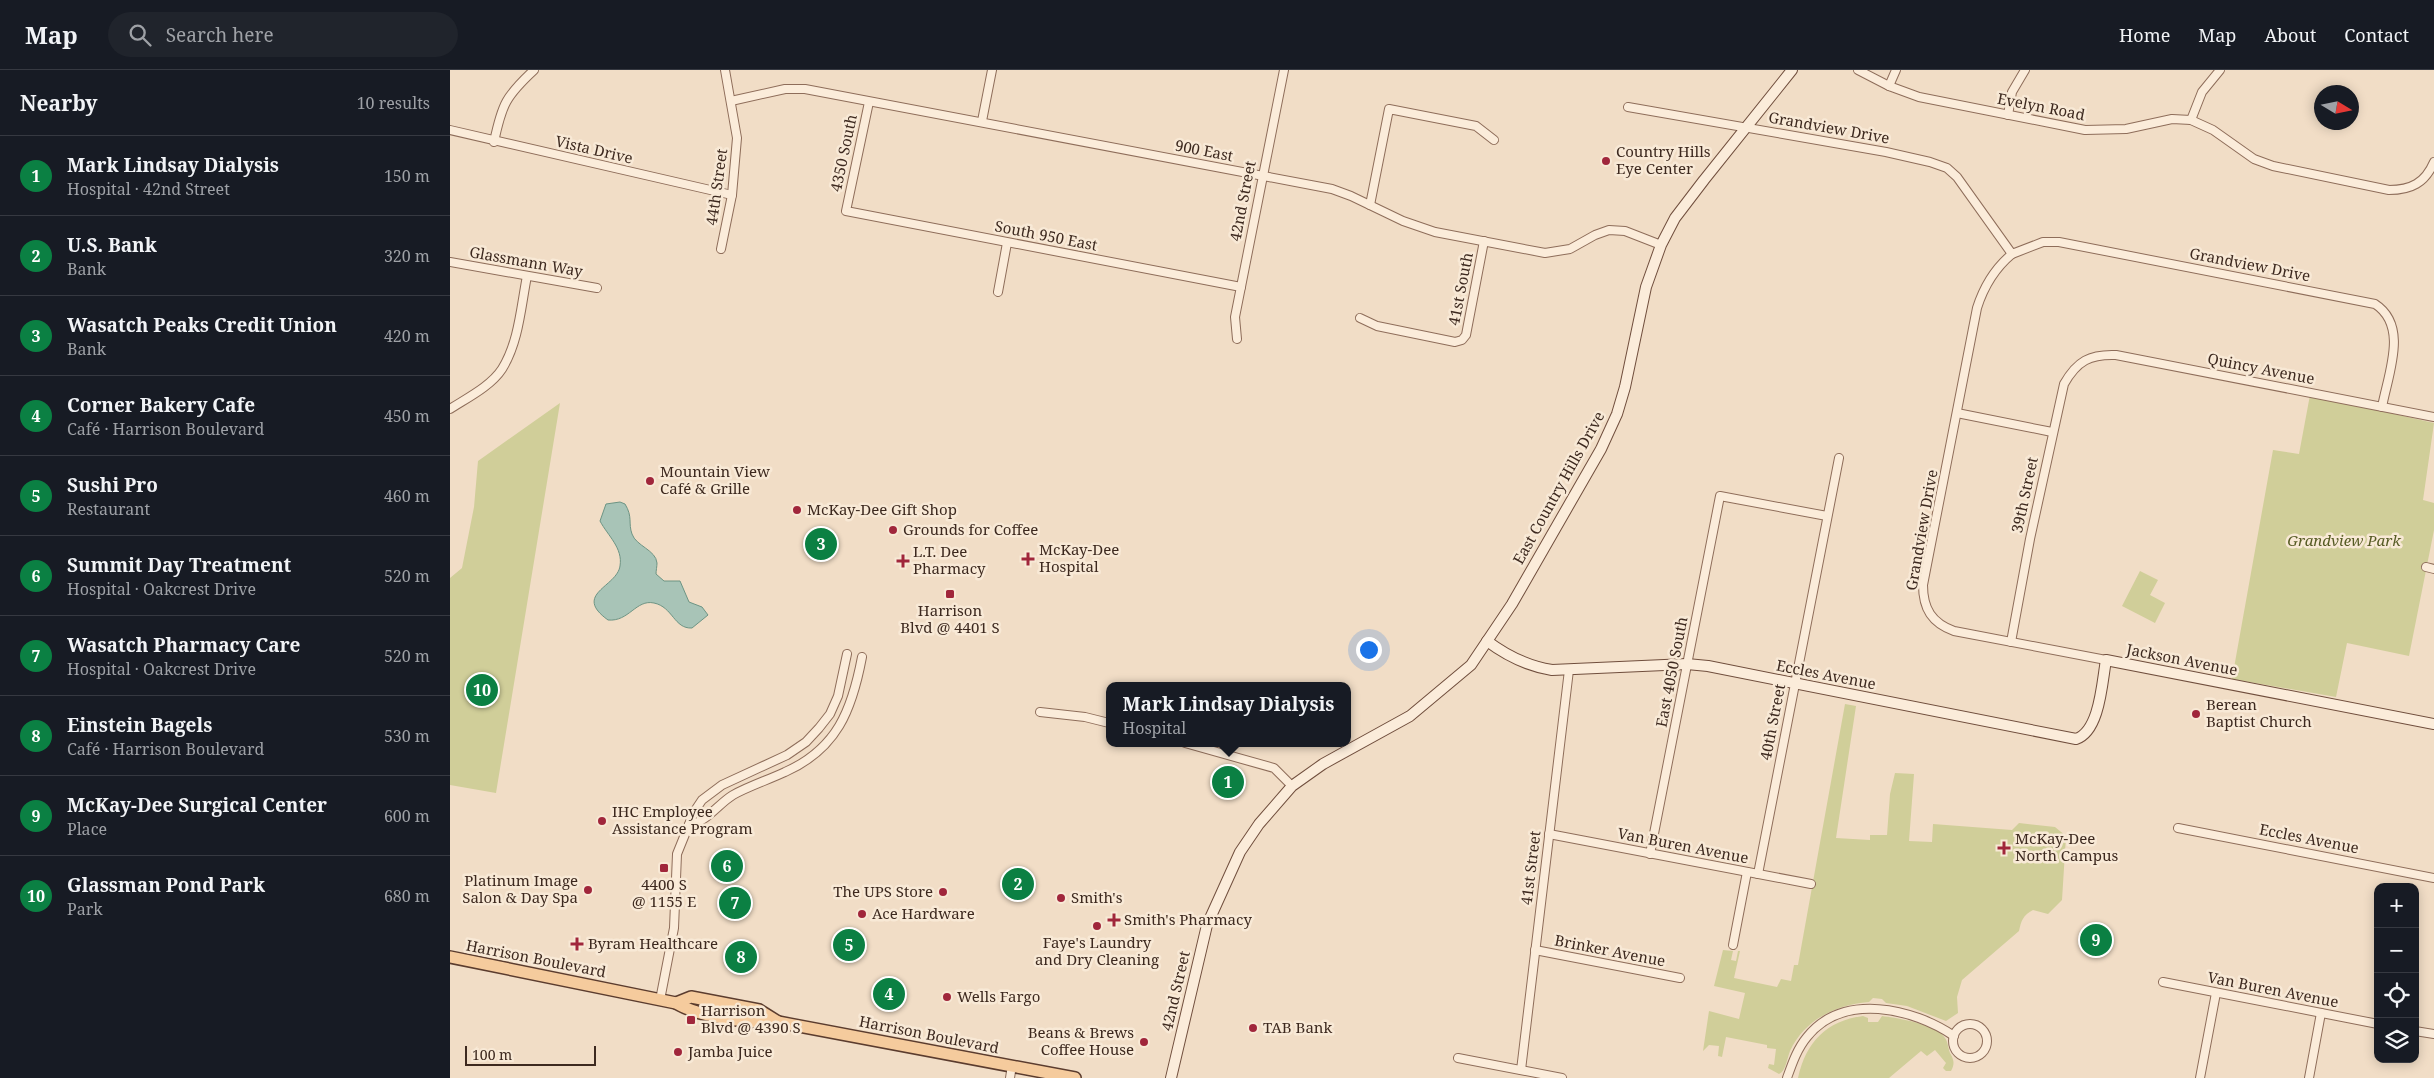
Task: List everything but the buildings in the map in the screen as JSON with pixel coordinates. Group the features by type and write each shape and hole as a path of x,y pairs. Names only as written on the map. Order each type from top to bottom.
{"main road":[{"name":"East Country Hills Drive","path":"1292,786 1323,764 1410,716 1470,666 1512,604 1601,449 1617,414 1626,387 1646,287 1661,245 1675,218 1792,70"},
{"name":"Eccles Avenue","path":"1487,641 1502,652 1528,665 1552,670 1687,664 1720,668 2076,738 2084,736 2093,723 2106,660"},
{"name":"Jackson Avenue","path":"2106,660 2434,724"},
{"name":"42nd Street","path":"1171,1078 1207,924 1240,852 1259,824 1292,786"},
{"name":"Harrison Boulevard","path":"450,957 676,1003 690,997 759,1010 778,1022 1075,1078"}],"street":[{"path":"494,142 501,109 515,88 534,70"},
{"name":"44th Street","path":"720,249 732,195 737,138 725,70"},
{"path":"982,121 992,70"},
{"name":"42nd Street","path":"1237,339 1235,317 1284,70"},
{"name":"Evelyn Road","path":"1858,70 1889,86 1919,97 2085,130 2126,130 2172,118 2191,120 2213,130 2254,159 2274,166 2389,190 2409,189 2418,184 2430,171 2434,162"},
{"path":"1889,86 1896,70"},
{"path":"2008,115 2012,92 2025,70"},
{"path":"2191,120 2202,92 2220,70"},
{"name":"900 East","path":"731,101 785,89 805,89 982,121 1332,189 1402,221 1436,232 1545,253 1570,249 1609,230 1625,232 1661,245"},
{"name":"4350 South","path":"846,211 870,102"},
{"name":"Grandview Drive","path":"1628,107 1886,152 1947,168 1957,177 2012,254"},
{"path":"1370,205 1389,109 1476,126 1494,140"},
{"name":"Vista Drive","path":"450,130 494,142 732,195"},
{"name":"South 950 East","path":"846,211 1241,287"},
{"name":"41st South","path":"1360,318 1377,326 1455,342 1462,340 1466,335 1484,241"},
{"name":"Grandview Drive","path":"1929,614 1924,600 1924,586 1980,296 1992,274 2012,254 2036,244 2059,242 2375,304 2388,316 2393,326 2395,339 2382,407"},
{"path":"998,292 1007,243"},
{"name":"Glassmann Way","path":"450,262 597,288"},
{"path":"450,409 485,386 502,370 514,341 527,276"},
{"name":"Quincy Avenue","path":"2083,360 2093,356 2116,355 2434,417"},
{"name":"39th Street","path":"2011,642 2052,432 2064,384 2072,370 2083,360"},
{"path":"1957,413 2052,432"},
{"name":"40th Street","path":"1758,874 1838,458"},
{"name":"East 4050 South","path":"1650,854 1720,496 1827,516"},
{"name":"Jackson Avenue","path":"1929,614 1941,625 1954,631 2106,660"},
{"path":"660,1000 674,928 677,854 698,806 712,792 737,776 787,755 806,742 820,728 830,714 838,696 847,654"},
{"path":"689,825 703,819 733,795 794,768 824,747 837,731 849,710 855,694 862,657"},
{"name":"41st Street","path":"1521,1070 1569,670"},
{"path":"1040,712 1085,717 1106,722"},
{"path":"1199,747 1274,768 1292,786"},
{"name":"Eccles Avenue","path":"2178,828 2434,878"},
{"name":"Van Buren Avenue","path":"1549,834 1811,884"},
{"path":"1733,945 1747,872"},
{"name":"Brinker Avenue","path":"1535,950 1680,978"},
{"name":"Van Buren Avenue","path":"2163,982 2374,1023"},
{"path":"2200,1078 2216,993"},
{"path":"1787,1078 1796,1053 1808,1036 1823,1023 1844,1014 1886,1009 1906,1013 1938,1025 1954,1036 1956,1050 1964,1057 1979,1056 1986,1048 1987,1037 1977,1026 1966,1025 1961,1027 1954,1036"},
{"path":"2309,1078 2321,1013"},
{"path":"2419,1032 2434,1034"},
{"path":"1458,1058 1562,1078"},
{"path":"1010,1078 1012,1065"}],"green space":[{"name":"Grandview Park","path":"2310,395 2434,423 2423,500 2434,503 2434,530 2409,656 2347,643 2336,697 2232,679 2273,450 2299,454"},
{"path":"560,403 496,793 450,785 450,578 462,568 474,507 478,461"},
{"path":"2140,571 2158,580 2150,595 2165,603 2155,623 2122,606"},
{"path":"1845,704 1856,706 1836,838 1870,840 1870,835 1887,835 1890,794 1895,773 1914,774 1909,841 1932,842 1933,824 2012,830 2019,823 2055,827 2066,836 2062,900 2048,914 2033,910 2027,914 2022,921 2019,931 1962,980 1957,997 1958,1013 1946,1021 1907,1006 1886,1003 1882,999 1873,998 1869,1002 1845,1006 1833,1010 1804,1030 1796,1040 1785,1067 1779,1074 1768,1068 1769,1064 1774,1065 1776,1049 1767,1048 1767,1045 1726,1037 1722,1057 1718,1056 1719,1046 1709,1045 1703,1051 1709,1011 1739,1019 1745,993 1714,986 1723,950 1733,951 1731,960 1736,961 1738,951 1740,951 1734,978 1777,987 1781,979 1791,981 1794,965 1798,965"},
{"path":"1863,1016 1868,1018 1868,1022 1878,1022 1882,1016 1906,1020 1926,1025 1941,1033 1946,1040 1953,1060 1951,1071 1946,1071 1943,1068 1946,1063 1935,1050 1927,1056 1921,1051 1889,1078 1798,1078 1806,1054 1820,1035 1838,1023"}],"shaded area":[{"path":"620,502 625,504 630,516 631,530 634,538 650,551 656,559 656,574 664,581 680,581 689,602 702,607 708,615 692,628 681,625 665,609 654,603 642,604 622,618 615,620 608,620 598,611 594,604 595,597 599,591 612,580 620,566 617,548 600,521 606,504"}],"place":[{"name":"Country Hills Eye Center","path":"1606,161"},
{"name":"Mountain View Café & Grille","path":"650,481"},
{"name":"McKay-Dee Gift Shop","path":"797,510"},
{"name":"Grounds for Coffee","path":"893,530"},
{"name":"Wasatch Peaks Credit Union","path":"821,544"},
{"name":"McKay-Dee Hospital","path":"1028,559"},
{"name":"L.T. Dee Pharmacy","path":"903,561"},
{"name":"Harrison Blvd @ 4401 S","path":"950,594"},
{"name":"Glassman Pond Park","path":"482,690"},
{"name":"Berean Baptist Church","path":"2196,714"},
{"name":"Mark Lindsay Dialysis","path":"1228,782"},
{"name":"IHC Employee Assistance Program","path":"602,821"},
{"name":"McKay-Dee North Campus","path":"2004,848"},
{"name":"Summit Day Treatment","path":"727,866"},
{"name":"4400 S @ 1155 E","path":"664,868"},
{"name":"U.S. Bank","path":"1018,884"},
{"name":"Platinum Image Salon & Day Spa","path":"588,890"},
{"name":"The UPS Store","path":"943,892"},
{"name":"Smith's","path":"1061,898"},
{"name":"Wasatch Pharmacy Care","path":"735,903"},
{"name":"Ace Hardware","path":"862,914"},
{"name":"Smith's Pharmacy","path":"1114,920"},
{"name":"Faye's Laundry and Dry Cleaning","path":"1097,926"},
{"name":"McKay-Dee Surgical Center","path":"2096,940"},
{"name":"Byram Healthcare","path":"577,944"},
{"name":"Sushi Pro","path":"849,945"},
{"name":"Einstein Bagels","path":"741,957"},
{"name":"Corner Bakery Cafe","path":"889,994"},
{"name":"Wells Fargo","path":"947,997"},
{"name":"Harrison Blvd @ 4390 S","path":"691,1020"},
{"name":"TAB Bank","path":"1253,1028"},
{"name":"Beans & Brews Coffee House","path":"1144,1042"},
{"name":"Jamba Juice","path":"678,1052"}]}
